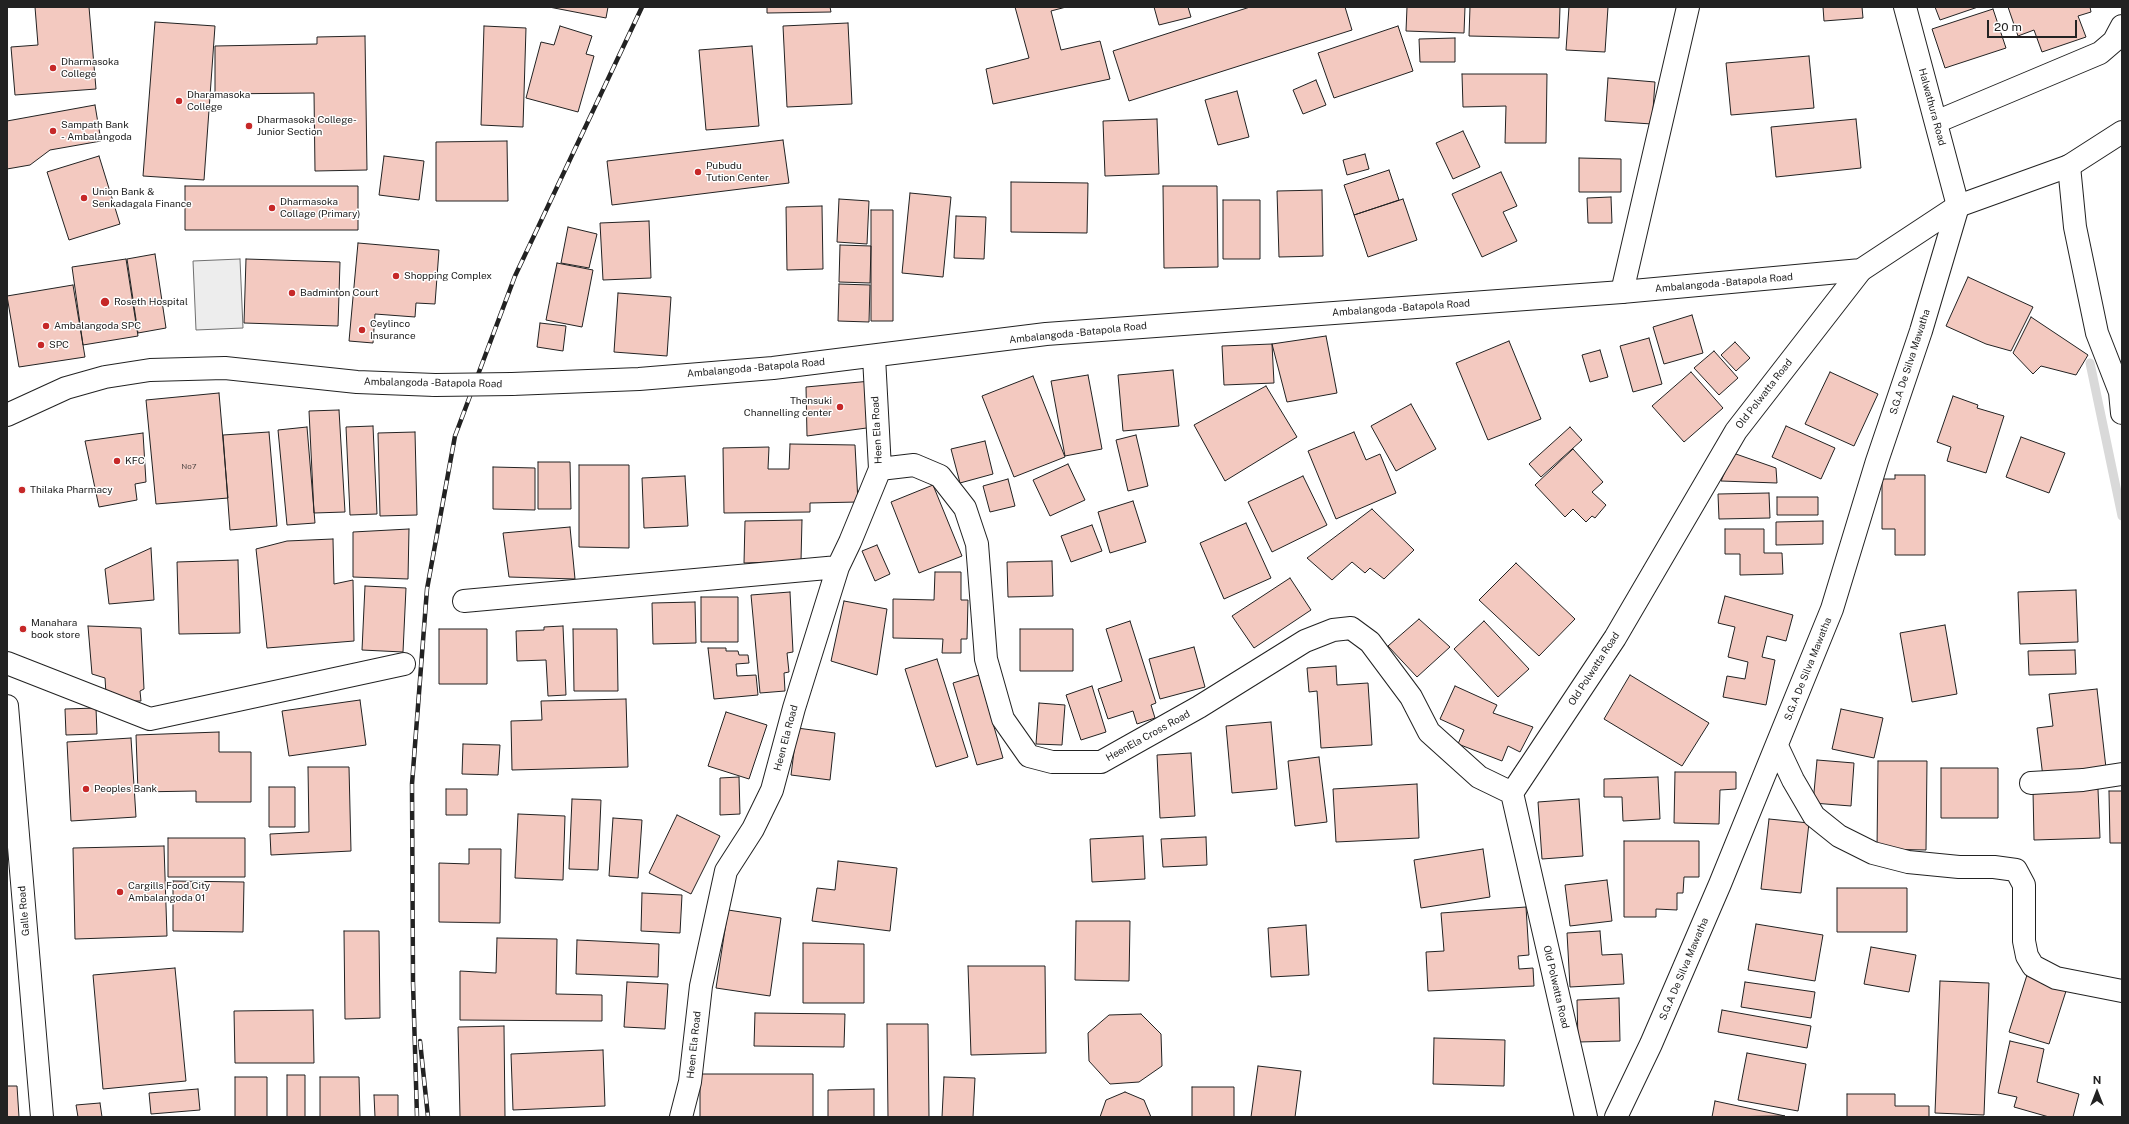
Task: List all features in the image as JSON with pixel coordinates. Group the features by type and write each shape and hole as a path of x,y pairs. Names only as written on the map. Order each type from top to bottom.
{"main road":[{"path":"1622,292 1688,7"},
{"name":"Halwathura Road","path":"1905,7 1958,206"},
{"path":"2119,7 2122,17"},
{"path":"1936,122 2100,53 2114,41 2122,26"},
{"name":"Ambalangoda -Batapola Road","path":"7,415 66,388 105,377 150,370 225,368 357,382 435,385 512,384 639,379 773,368 874,357 1046,334 1622,292 1861,270 1958,206 2069,166 2122,132"},
{"path":"2069,166 2075,228 2097,332 2120,392 2122,413"},
{"name":"S.G.A De Silva Mawatha","path":"1616,1117 1651,1044 1708,913 1832,609 1877,461 1921,331 1958,206"},
{"name":"Old Polwatta Road","path":"1586,1117 1512,793 1615,638 1736,431 1861,270"},
{"name":"Heen Ela Road","path":"681,1117 690,1082 701,986 726,872 753,829 772,790 794,708 838,567 880,469 874,357"},
{"name":"HeenEla Cross Road","path":"880,469 914,465 940,476 965,508 977,544 986,659 1003,719 1029,756 1052,762 1101,762 1199,707 1305,641 1333,630 1351,628 1370,642 1411,697 1429,732 1480,777 1512,793"},
{"path":"464,601 838,567"},
{"path":"7,663 150,719 404,664"},
{"name":"Galle Road","path":"7,706 42,1117"},
{"path":"1777,746 1793,780 1814,816 1839,836 1872,853 1908,862 1959,868 1994,867 2016,870 2024,886 2024,941 2027,956 2033,966 2056,978 2122,991"},
{"path":"2031,783 2083,780 2122,774"}],"shaded area":[{"path":"240,259 243,328 196,330 193,261"}],"building":[{"name":"Dharmasoka College","path":"35,7 89,7 96,89 15,95 11,47 38,45"},
{"path":"549,7 608,7 606,18"},
{"path":"767,7 830,7 831,12 767,13"},
{"path":"1015,7 1066,7 1051,11 1061,50 1100,41 1110,79 993,104 986,69 1029,58"},
{"path":"1154,7 1188,7 1191,17 1159,25"},
{"path":"1250,7 1345,7 1352,30 1129,101 1113,51"},
{"path":"1407,7 1465,7 1464,33 1406,31"},
{"path":"1470,7 1560,7 1559,38 1469,36"},
{"path":"1569,7 1608,7 1605,52 1566,50"},
{"path":"1823,7 1862,7 1863,18 1824,21"},
{"path":"1935,7 1978,7 1940,20"},
{"path":"2008,7 2090,7 2091,12 2078,16 2086,37 2042,52 2034,30 2018,36"},
{"path":"1993,9 2006,48 1945,68 1932,29"},
{"name":"Dharamasoka College","path":"155,22 215,26 204,180 143,176"},
{"path":"848,23 852,104 787,107 783,26"},
{"path":"484,26 526,28 523,127 481,125"},
{"path":"560,26 592,36 586,54 594,56 578,112 526,98 541,42 554,45"},
{"path":"1398,26 1413,71 1334,98 1318,53"},
{"path":"365,36 367,170 315,171 314,93 215,94 215,46 317,44 317,37"},
{"path":"1455,38 1455,62 1420,62 1419,39"},
{"path":"752,46 759,126 706,130 699,50"},
{"path":"1809,56 1814,108 1731,115 1726,63"},
{"path":"1462,74 1547,74 1546,143 1505,143 1506,106 1463,107"},
{"path":"1608,78 1655,82 1652,124 1605,121"},
{"path":"1316,80 1326,105 1303,114 1293,90"},
{"path":"1237,91 1249,137 1218,145 1205,100"},
{"name":"Sampath Bank - Ambalangoda","path":"95,105 101,141 50,150 30,165 7,169 7,121"},
{"path":"1157,119 1159,174 1105,176 1103,121"},
{"path":"1856,119 1861,168 1776,177 1771,127"},
{"path":"1463,131 1480,167 1453,179 1436,143"},
{"name":"Pubudu Tution Center","path":"783,140 789,183 612,205 607,161"},
{"path":"507,141 508,201 436,201 436,142"},
{"path":"1365,154 1369,169 1347,175 1343,160"},
{"name":"Union Bank & Senkadagala Finance","path":"99,156 120,224 69,240 47,172"},
{"path":"384,156 424,161 419,200 379,195"},
{"path":"1579,158 1621,159 1621,192 1579,192"},
{"path":"1389,170 1399,200 1354,215 1344,185"},
{"path":"1501,172 1517,206 1503,212 1517,241 1482,257 1452,194"},
{"path":"1011,182 1088,183 1087,233 1011,232"},
{"name":"Dharmasoka Collage (Primary)","path":"185,186 358,186 358,230 185,230"},
{"path":"1163,186 1217,186 1218,267 1164,268"},
{"path":"1322,190 1323,256 1279,257 1277,191"},
{"path":"910,193 951,197 943,277 902,273"},
{"path":"1611,197 1612,223 1588,223 1587,198"},
{"path":"839,199 869,201 867,244 837,242"},
{"path":"1403,199 1417,240 1368,257 1354,215"},
{"path":"1223,200 1260,200 1260,259 1223,259"},
{"path":"822,206 823,269 787,270 786,207"},
{"path":"871,210 893,210 893,321 871,321"},
{"path":"956,216 986,217 984,259 954,258"},
{"path":"649,221 651,278 603,280 600,223"},
{"path":"568,227 597,234 589,268 561,263"},
{"name":"Shopping Complex","path":"358,243 439,250 435,304 416,303 415,317 375,314 373,343 349,341"},
{"path":"840,245 871,246 870,283 839,282"},
{"path":"155,254 166,328 138,333 127,259"},
{"name":"Roseth Hospital","path":"126,259 138,336 83,345 72,267"},
{"name":"Badminton Court","path":"246,259 340,262 338,326 244,323"},
{"path":"557,263 593,270 582,327 546,320"},
{"path":"1968,277 2033,307 2011,351 1986,344 1946,326"},
{"path":"839,284 870,285 869,322 838,321"},
{"name":"Ambalangoda SPC","path":"73,285 85,357 19,367 7,296"},
{"path":"618,293 671,297 667,356 614,352"},
{"path":"1692,315 1703,353 1664,364 1653,327"},
{"path":"2031,317 2088,355 2076,375 2041,366 2033,374 2013,353"},
{"path":"540,323 566,326 563,351 537,347"},
{"path":"1326,336 1337,393 1287,402 1272,344"},
{"path":"1649,338 1662,384 1633,392 1620,346"},
{"path":"1509,341 1541,419 1488,440 1456,363"},
{"path":"1735,342 1750,358 1736,371 1721,355"},
{"path":"1272,344 1274,383 1224,385 1222,346"},
{"path":"1600,350 1608,377 1590,382 1582,355"},
{"path":"1714,351 1738,378 1719,395 1694,368"},
{"path":"1173,370 1179,426 1123,431 1118,375"},
{"path":"1691,372 1723,408 1684,442 1652,406"},
{"path":"1830,372 1878,394 1854,446 1805,424"},
{"path":"1088,375 1102,449 1065,456 1051,381"},
{"path":"1033,376 1065,457 1014,477 982,396"},
{"name":"Thensuki Channelling center","path":"871,381 874,427 807,436 806,387"},
{"path":"1266,386 1297,437 1225,481 1194,425"},
{"path":"219,393 228,498 156,504 146,400"},
{"path":"1953,396 1978,405 1977,408 2004,416 1986,473 1947,461 1951,447 1937,442"},
{"path":"1411,404 1436,449 1396,471 1371,426"},
{"path":"339,410 345,512 314,513 309,411"},
{"path":"373,426 377,514 350,515 346,427"},
{"path":"1786,426 1835,448 1821,479 1772,457"},
{"path":"307,427 315,523 287,525 278,430"},
{"path":"1570,427 1582,440 1541,477 1529,464"},
{"path":"269,432 277,526 230,530 223,435"},
{"path":"415,432 417,515 380,516 378,433"},
{"path":"1354,432 1366,460 1380,454 1396,493 1336,519 1308,451"},
{"name":"KFC","path":"143,433 146,482 135,484 137,500 99,507 85,441"},
{"path":"1136,435 1148,486 1128,491 1116,440"},
{"path":"2021,437 2065,453 2049,493 2006,477"},
{"path":"985,441 993,474 960,483 951,449"},
{"path":"790,444 855,445 858,502 810,503 810,512 724,513 723,448 769,447 768,469 789,469"},
{"path":"1573,449 1603,482 1592,492 1606,505 1595,518 1592,516 1586,522 1573,509 1565,517 1535,485"},
{"path":"1733,453 1776,468 1777,483 1721,481"},
{"path":"538,462 570,462 571,509 538,509"},
{"path":"1068,464 1085,500 1050,516 1033,480"},
{"path":"579,465 629,465 629,548 579,547"},
{"path":"493,467 535,468 535,510 493,509"},
{"path":"1895,475 1925,475 1925,555 1895,555 1895,529 1882,529 1882,479 1895,479"},
{"path":"685,476 688,526 644,528 642,478"},
{"path":"1303,476 1327,525 1272,552 1248,502"},
{"path":"1008,479 1015,506 990,512 983,486"},
{"path":"933,485 962,556 919,573 891,502"},
{"path":"1769,493 1770,518 1719,519 1718,494"},
{"path":"1777,497 1818,497 1818,515 1777,515"},
{"path":"1133,501 1146,542 1110,553 1098,512"},
{"path":"1372,509 1414,550 1384,579 1370,568 1365,573 1352,562 1332,580 1307,558"},
{"path":"802,520 801,561 744,563 745,521"},
{"path":"1823,521 1823,544 1776,545 1776,522"},
{"path":"1246,523 1271,578 1224,599 1200,543"},
{"path":"1092,525 1102,551 1071,562 1061,536"},
{"path":"570,527 575,579 509,577 503,533"},
{"path":"409,529 408,579 353,577 353,532"},
{"path":"1725,529 1764,529 1764,553 1782,553 1783,574 1740,575 1740,554 1725,554"},
{"path":"333,539 334,584 353,580 354,641 267,648 256,549 287,541"},
{"path":"877,545 890,574 875,581 862,551"},
{"path":"151,548 154,600 109,604 105,569"},
{"path":"238,560 240,633 179,634 177,562"},
{"path":"1052,561 1053,596 1008,597 1007,562"},
{"path":"1516,563 1575,619 1539,656 1479,600"},
{"path":"935,572 961,572 961,600 968,600 967,639 961,639 961,653 942,653 943,639 893,638 893,599 934,600"},
{"path":"1290,578 1311,610 1254,648 1232,616"},
{"path":"365,586 406,588 403,652 362,650"},
{"path":"2076,590 2078,642 2020,644 2018,592"},
{"path":"790,592 793,652 787,653 789,672 784,673 785,691 760,693 751,595"},
{"path":"1725,596 1793,615 1786,641 1767,636 1762,657 1775,660 1766,705 1723,697 1727,676 1745,679 1748,662 1728,657 1735,627 1718,623"},
{"path":"701,597 738,597 738,642 701,642"},
{"path":"844,601 887,609 877,675 831,661"},
{"path":"695,602 696,643 653,644 652,603"},
{"path":"1419,619 1450,647 1417,677 1388,646"},
{"path":"1130,621 1156,703 1151,705 1155,718 1137,724 1133,711 1108,719 1098,689 1122,681 1106,629"},
{"path":"1484,621 1529,669 1498,697 1454,649"},
{"path":"1945,625 1957,694 1912,702 1900,633"},
{"path":"88,626 141,628 144,689 140,691 141,701 124,701 106,694 105,678 92,674"},
{"path":"563,626 566,695 548,696 546,660 517,661 516,631 544,630 544,627"},
{"path":"439,629 487,629 487,684 439,684"},
{"path":"573,629 617,629 618,691 574,691"},
{"path":"1020,629 1073,629 1073,671 1020,671"},
{"path":"1194,647 1205,687 1160,699 1149,659"},
{"path":"708,648 726,648 726,651 738,651 739,655 748,655 749,663 736,664 737,676 756,675 758,695 714,699"},
{"path":"2075,650 2076,674 2029,675 2028,651"},
{"path":"937,659 968,757 936,767 905,669"},
{"path":"1336,666 1337,685 1368,683 1372,745 1321,748 1317,691 1309,692 1307,668"},
{"path":"979,675 1003,758 977,765 953,683"},
{"path":"1630,675 1709,723 1682,766 1604,719"},
{"path":"1092,686 1106,732 1081,740 1066,695"},
{"path":"1455,686 1497,705 1493,713 1533,727 1520,752 1508,746 1502,761 1458,744 1464,730 1440,719"},
{"path":"2097,689 2106,768 2043,777 2037,728 2053,726 2049,694"},
{"path":"626,699 628,767 512,770 511,721 542,720 541,701"},
{"path":"360,700 366,745 289,756 282,711"},
{"path":"1039,703 1065,705 1062,745 1036,744"},
{"path":"96,708 97,734 66,735 65,709"},
{"path":"1841,709 1883,718 1874,758 1832,749"},
{"path":"726,712 767,725 749,779 708,766"},
{"path":"1271,722 1277,789 1232,793 1226,726"},
{"path":"797,728 835,733 830,780 791,775"},
{"path":"219,732 219,752 251,752 251,802 196,802 196,791 138,792 136,735"},
{"path":"131,738 136,817 71,821 67,742"},
{"path":"463,744 500,745 498,775 462,774"},
{"path":"1191,753 1195,816 1160,818 1157,755"},
{"path":"1319,757 1327,822 1295,826 1288,761"},
{"path":"1817,760 1854,763 1851,806 1813,803"},
{"path":"1878,761 1927,761 1926,850 1877,849"},
{"path":"308,767 349,767 351,851 271,855 270,834 309,832"},
{"path":"1941,768 1998,768 1998,818 1941,818"},
{"path":"1675,772 1736,772 1736,789 1720,790 1719,824 1674,823"},
{"path":"739,777 740,814 720,815 720,778"},
{"path":"1658,777 1660,819 1623,821 1622,797 1604,797 1604,779"},
{"path":"1417,784 1419,838 1336,842 1333,789"},
{"path":"269,787 295,787 295,827 269,827"},
{"path":"446,789 467,789 467,815 446,815"},
{"path":"2098,789 2100,838 2034,840 2033,791"},
{"path":"2109,791 2122,791 2122,843 2110,843"},
{"path":"572,799 601,800 598,870 569,869"},
{"path":"1579,799 1583,856 1542,859 1538,802"},
{"path":"518,814 565,816 563,880 515,878"},
{"path":"677,815 720,836 691,894 649,873"},
{"path":"613,818 642,820 638,878 609,876"},
{"path":"1769,819 1809,823 1801,893 1761,889"},
{"path":"1143,836 1145,879 1092,882 1090,839"},
{"path":"1206,837 1207,865 1163,867 1161,839"},
{"path":"168,838 245,838 245,877 168,877"},
{"path":"1624,841 1699,841 1699,877 1684,877 1683,893 1677,893 1677,910 1656,909 1656,917 1624,917"},
{"name":"Cargills Food City Ambalangoda 01","path":"164,846 167,936 75,939 73,848"},
{"path":"469,849 501,849 500,923 439,922 439,863 469,864"},
{"path":"1483,849 1490,897 1421,908 1414,860"},
{"path":"838,861 897,868 890,931 812,921 817,888 835,890"},
{"path":"1607,880 1612,921 1570,926 1565,885"},
{"path":"173,881 244,882 243,932 173,931"},
{"path":"1837,888 1907,888 1907,932 1837,932"},
{"path":"642,893 682,895 680,933 641,931"},
{"path":"1526,907 1529,955 1518,956 1519,969 1533,968 1534,986 1428,991 1426,952 1444,951 1441,913"},
{"path":"728,910 781,918 770,996 716,988"},
{"path":"1076,921 1130,921 1129,981 1075,980"},
{"path":"1756,924 1823,935 1815,981 1748,970"},
{"path":"1306,925 1309,975 1271,977 1268,928"},
{"path":"344,931 379,931 380,1018 345,1019"},
{"path":"1600,931 1602,955 1622,954 1624,984 1570,987 1567,933"},
{"path":"497,938 557,939 556,994 602,995 602,1021 460,1020 460,971 496,973"},
{"path":"577,940 659,944 658,977 576,974"},
{"path":"803,943 864,944 864,1003 803,1003"},
{"path":"1871,947 1916,955 1909,992 1864,984"},
{"path":"968,966 1045,966 1046,1053 971,1055"},
{"path":"175,968 186,1081 103,1089 93,975"},
{"path":"2027,975 2067,988 2049,1044 2009,1032"},
{"path":"1940,981 1989,983 1984,1115 1935,1113"},
{"path":"627,982 668,984 665,1029 624,1027"},
{"path":"1745,982 1815,992 1811,1018 1741,1007"},
{"path":"1619,998 1620,1041 1578,1042 1577,1000"},
{"path":"313,1010 314,1063 235,1063 234,1011"},
{"path":"1722,1010 1811,1026 1807,1048 1718,1032"},
{"path":"755,1013 845,1014 844,1047 754,1046"},
{"path":"1141,1014 1161,1034 1162,1066 1139,1082 1110,1084 1089,1061 1088,1033 1109,1015"},
{"path":"887,1024 928,1024 929,1117 888,1117"},
{"path":"504,1026 505,1117 460,1117 458,1027"},
{"path":"1434,1038 1505,1040 1504,1086 1433,1084"},
{"path":"2010,1041 2044,1049 2037,1082 2079,1094 2073,1117 2049,1117 2014,1107 2017,1097 1998,1093"},
{"path":"603,1050 605,1106 513,1110 511,1054"},
{"path":"1747,1053 1806,1064 1798,1111 1738,1100"},
{"path":"1258,1066 1301,1071 1295,1117 1251,1117"},
{"path":"700,1074 813,1074 813,1117 700,1117"},
{"path":"287,1075 305,1075 305,1117 287,1117"},
{"path":"235,1077 267,1077 267,1117 235,1117"},
{"path":"320,1077 359,1077 360,1117 320,1117"},
{"path":"944,1077 975,1078 973,1117 942,1117"},
{"path":"7,1086 17,1086 19,1117 7,1117"},
{"path":"1192,1087 1234,1087 1234,1117 1192,1117"},
{"path":"198,1089 200,1110 151,1114 149,1093"},
{"path":"874,1089 874,1117 828,1117 828,1090"},
{"path":"1125,1092 1144,1100 1151,1117 1100,1117 1106,1100"},
{"path":"1847,1094 1895,1094 1895,1106 1929,1106 1929,1117 1847,1117"},
{"path":"374,1095 398,1095 398,1117 375,1117"},
{"path":"1715,1101 1785,1116 1712,1117"},
{"path":"100,1103 102,1117 78,1117 76,1105"}],"waterway":[{"path":"2090,363 2122,516"}],"railway":[{"path":"417,1117 413,982 412,784 427,589 455,436 515,276 642,7"},
{"path":"420,1041 428,1117"}],"place":[{"name":"Dharmasoka College","path":"53,68"},
{"name":"Dharamasoka College","path":"179,101"},
{"name":"Dharmasoka College- Junior Section","path":"249,126"},
{"name":"Sampath Bank - Ambalangoda","path":"53,131"},
{"name":"Pubudu Tution Center","path":"698,172"},
{"name":"Union Bank & Senkadagala Finance","path":"84,198"},
{"name":"Dharmasoka Collage (Primary)","path":"272,208"},
{"name":"Shopping Complex","path":"396,276"},
{"name":"Badminton Court","path":"292,293"},
{"name":"Roseth Hospital","path":"105,302"},
{"name":"Ambalangoda SPC","path":"46,326"},
{"name":"Ceylinco Insurance","path":"362,330"},
{"name":"SPC","path":"41,345"},
{"name":"Thensuki Channelling center","path":"840,407"},
{"name":"KFC","path":"117,461"},
{"name":"Thilaka Pharmacy","path":"22,490"},
{"name":"Manahara book store","path":"23,629"},
{"name":"Peoples Bank","path":"86,789"},
{"name":"Cargills Food City Ambalangoda 01","path":"120,892"}]}
